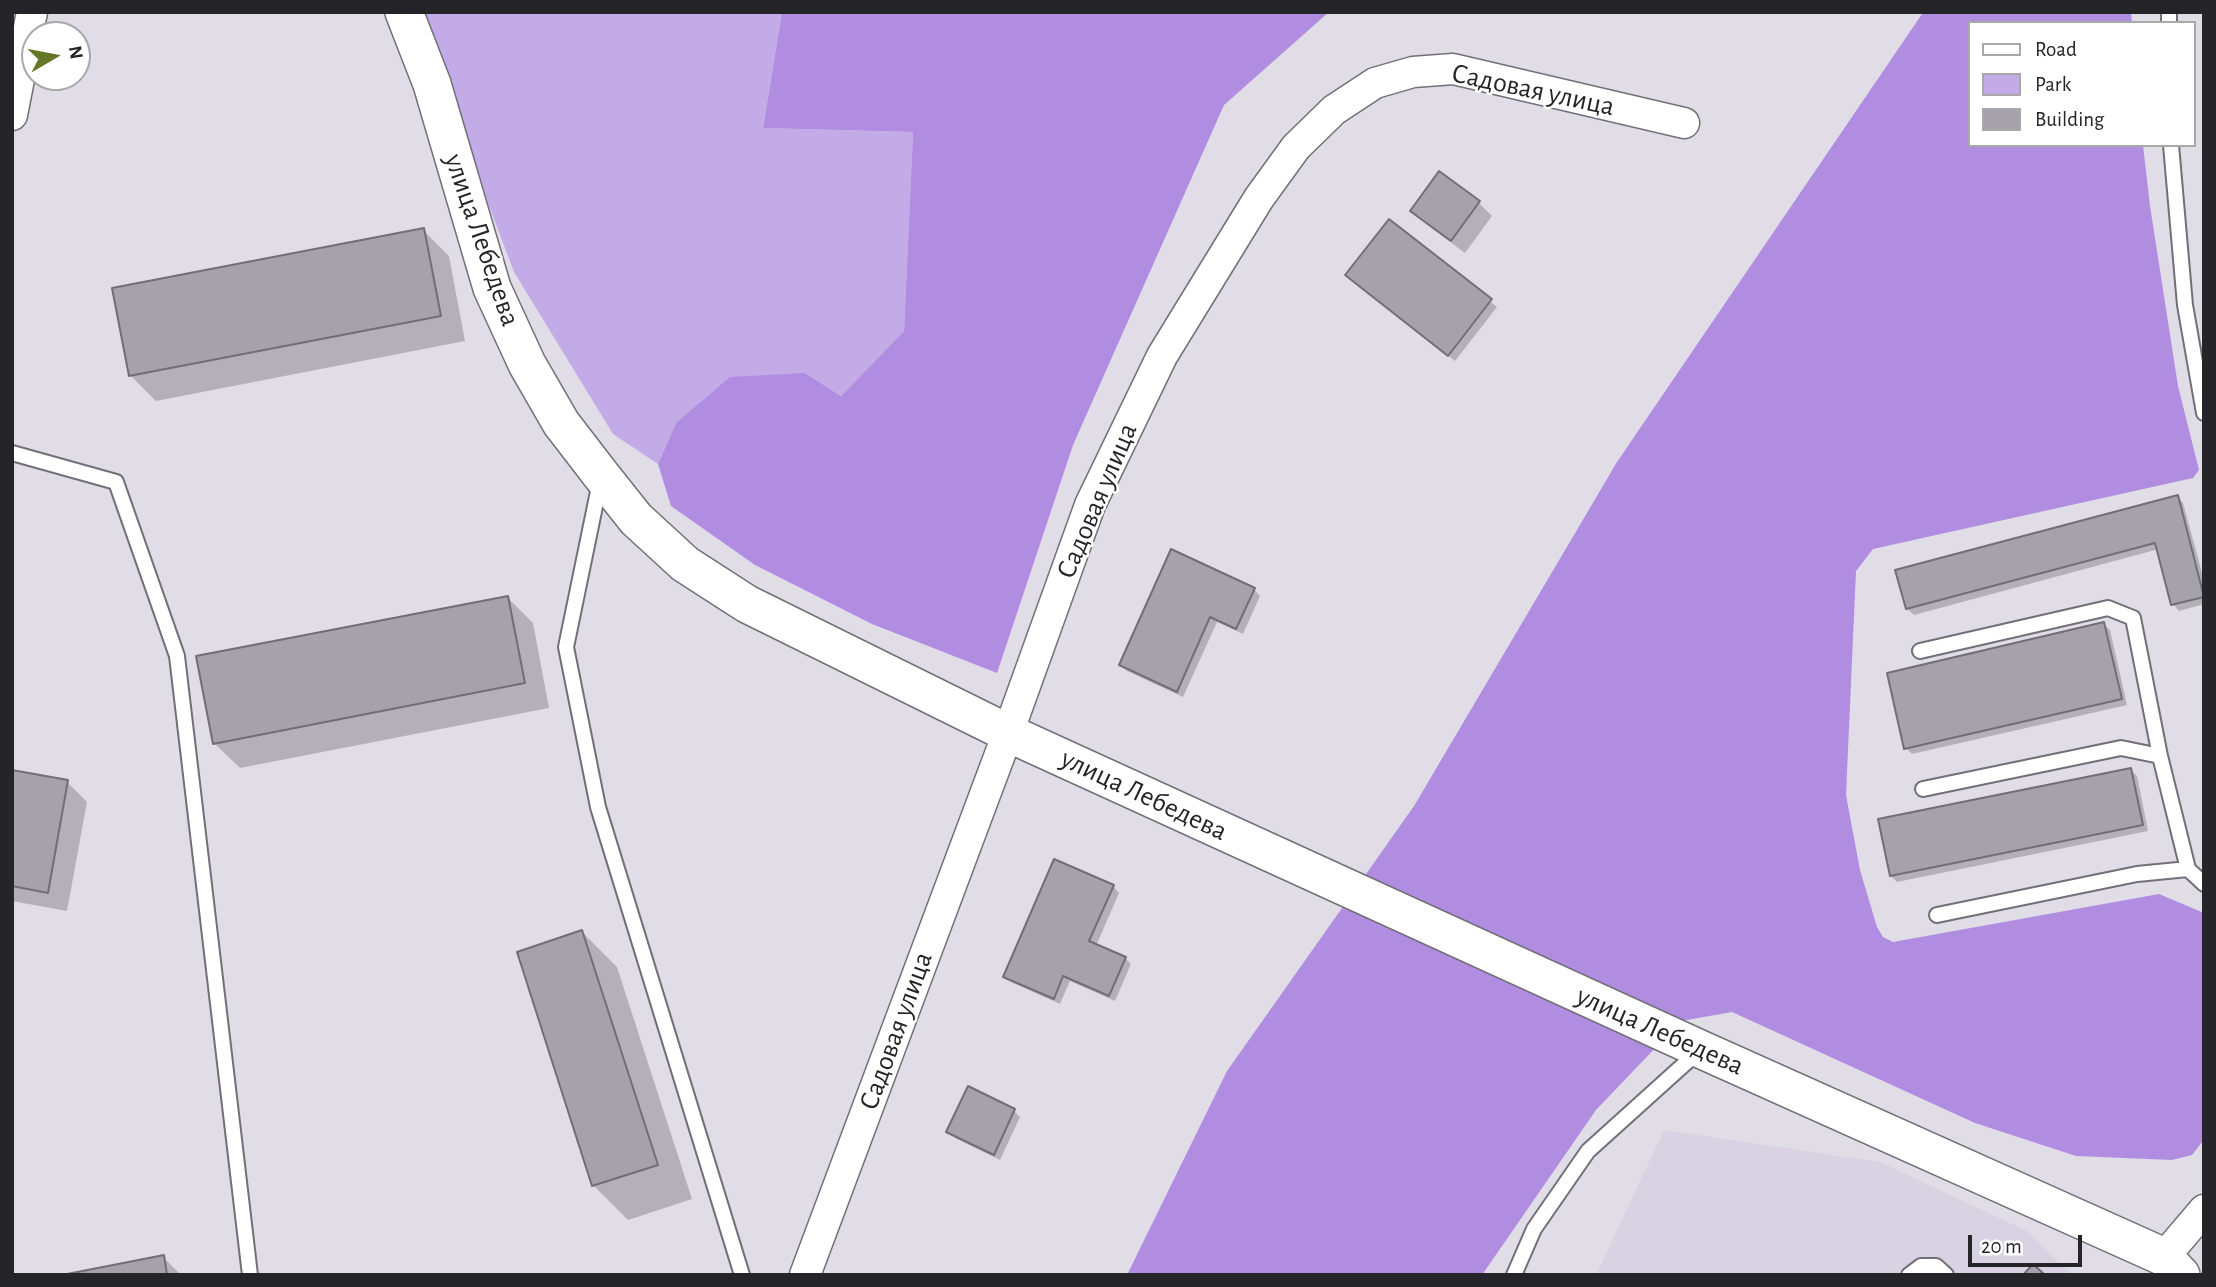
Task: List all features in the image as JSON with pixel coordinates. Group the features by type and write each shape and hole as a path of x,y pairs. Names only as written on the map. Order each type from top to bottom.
{"street":[{"path":"12,115 32,12"},
{"name":"улица Лебедева","path":"404,12 432,83 492,288 534,376 561,423 636,519 685,564 747,604 1008,733 2173,1266"},
{"name":"Садовая улица","path":"805,1275 1008,733 1090,505 1162,356 1259,198 1296,147 1334,110 1375,83 1413,72 1452,69 1684,122"},
{"path":"2173,1266 2204,1210"}],"lane":[{"path":"2171,147 2185,305 2204,414"},
{"path":"12,453 116,482 177,656 250,1275"},
{"path":"601,475 566,647 598,807 742,1275"},
{"path":"1920,651 2108,608 2133,618 2160,756 2188,869 2204,884"},
{"path":"1923,789 2121,748 2160,756"},
{"path":"1937,915 2137,873 2188,869"},
{"path":"1514,1275 1534,1228 1588,1151 1700,1049"},
{"path":"1909,1275 1921,1266 1936,1266 1946,1275"}],"shaded area":[{"path":"782,12 1329,12 1224,105 1073,445 997,673 872,624 755,565 671,506 658,464 676,423 730,377 805,373 841,396 904,331 913,132 763,128"},
{"path":"1921,12 2131,12 2132,21 1968,21 1968,147 2143,147 2178,386 2199,470 2193,478 1873,549 1856,571 1846,795 1860,870 1877,927 1883,937 1893,942 2159,894 2204,913 2202,1142 2192,1155 2172,1160 2076,1156 1975,1123 1732,1012 1681,1021 1596,1110 1482,1275 1127,1275 1227,1071 1414,806 1617,462"},
{"path":"1664,1130 1880,1162 2027,1231 2072,1275 1596,1275"}],"green space":[{"path":"416,12 782,12 763,128 913,132 904,331 841,396 805,373 676,423 658,464 613,434 514,272"}],"building":[{"path":"1439,171 1480,201 1451,241 1410,211"},
{"path":"1389,219 1492,299 1448,356 1345,275"},
{"path":"424,228 441,316 129,376 112,288"},
{"path":"2178,495 2204,597 2171,605 2155,543 1906,609 1895,570"},
{"path":"1171,549 1255,588 1236,629 1210,617 1177,692 1119,665"},
{"path":"508,596 525,683 213,744 196,656"},
{"path":"2104,622 2122,699 1904,749 1887,673"},
{"path":"2131,768 2143,825 1890,876 1878,819"},
{"path":"12,770 68,780 48,893 12,886"},
{"path":"1054,859 1114,885 1089,941 1126,957 1109,996 1063,976 1054,999 1003,977"},
{"path":"582,930 658,1165 592,1186 517,952"},
{"path":"968,1086 1015,1109 994,1155 946,1132"},
{"path":"164,1255 167,1275 62,1275"},
{"path":"2033,1264 2045,1275 2023,1275"}]}
